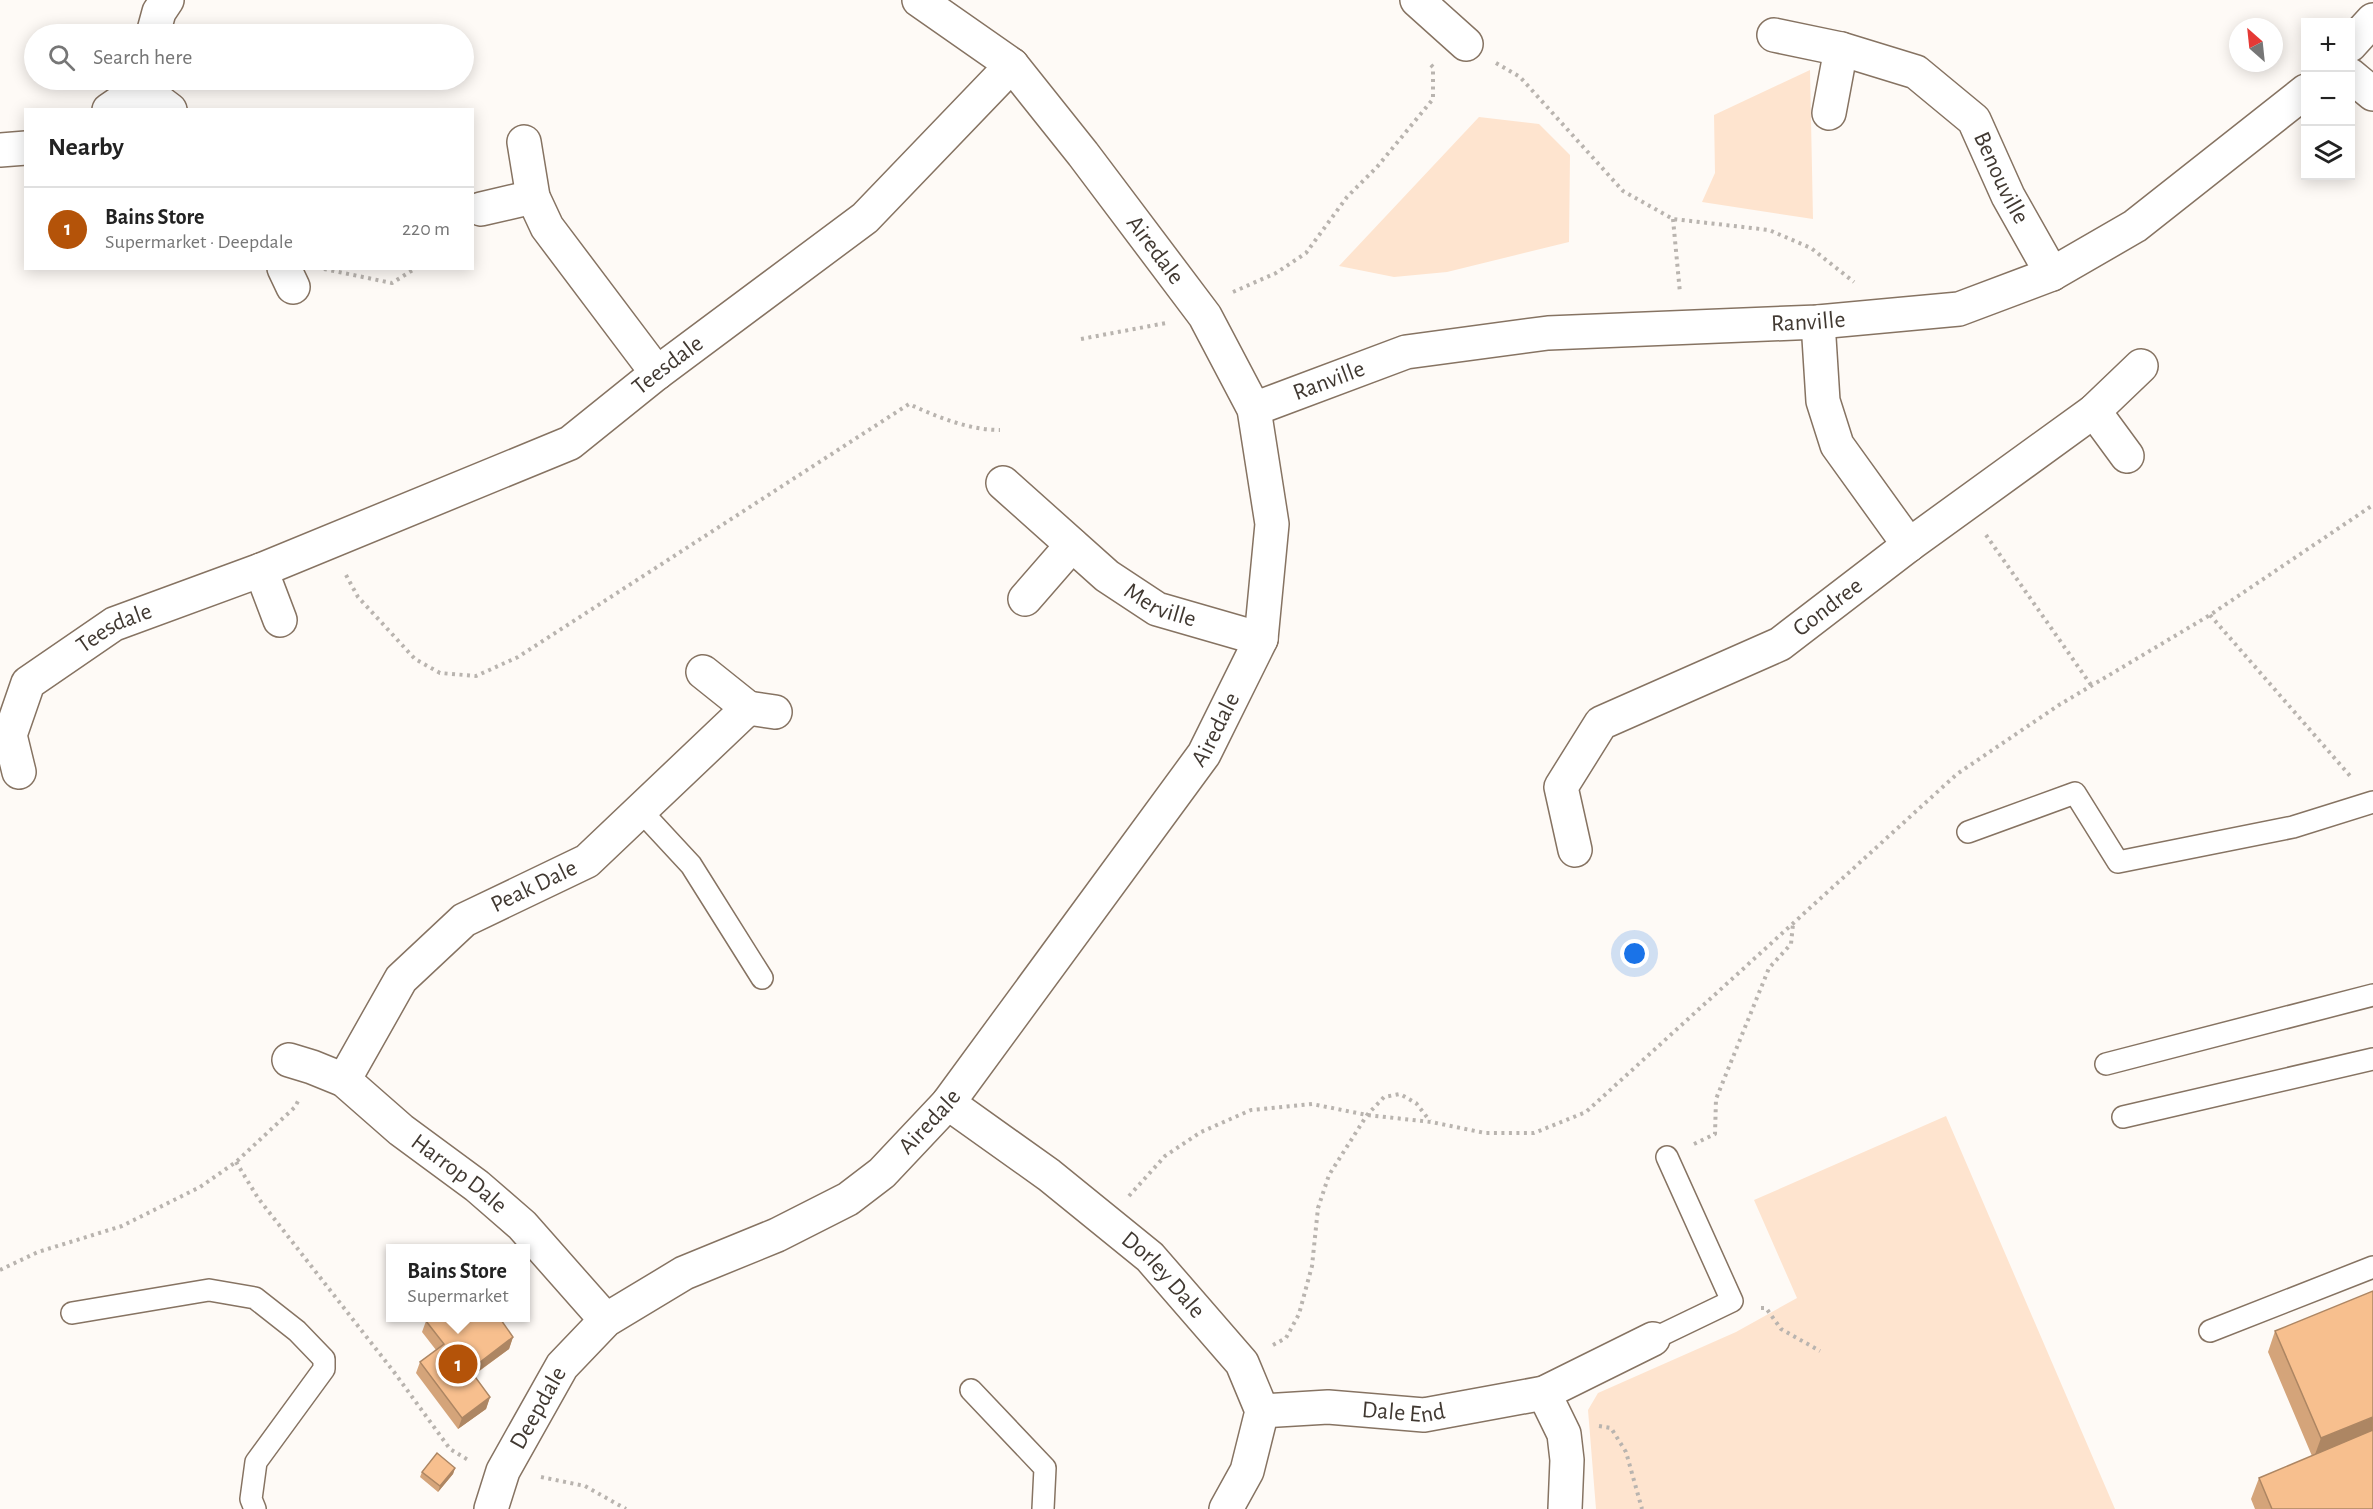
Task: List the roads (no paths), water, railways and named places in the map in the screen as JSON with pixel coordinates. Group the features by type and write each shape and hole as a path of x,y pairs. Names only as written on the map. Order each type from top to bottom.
{"street":[{"path":"156,24 159,12 167,0"},
{"name":"Airedale","path":"606,1320 684,1273 777,1235 848,1199 882,1173 948,1103 1204,754 1261,639 1272,524 1254,409 1205,316 1083,153 1012,65 919,0"},
{"path":"1417,0 1466,44"},
{"path":"2355,40 2373,20"},
{"name":"Benouville","path":"1774,35 1841,50 1916,72 1974,120 2008,196 2052,274"},
{"path":"1829,113 1841,50"},
{"name":"Teesdale","path":"19,772 5,735 27,683 114,624 261,570 570,443 657,373 865,218 1012,65"},
{"path":"2355,79 2373,94"},
{"path":"112,108 134,90"},
{"path":"148,90 168,108"},
{"name":"Ranville","path":"1254,409 1406,352 1548,333 1818,322 1959,309 2052,274 2135,226 2301,95"},
{"path":"524,142 533,196 547,227 657,373"},
{"path":"0,150 24,148"},
{"path":"481,208 533,196"},
{"path":"1818,322 1823,401 1837,445 1909,545"},
{"name":"Gondree","path":"1575,850 1548,784 1601,723 1780,644 1909,545 2094,411 2140,366"},
{"path":"2094,411 2127,456"},
{"name":"Merville","path":"1003,483 1107,576 1157,609 1261,639"},
{"path":"1025,599 1072,545"},
{"path":"261,570 280,620"},
{"name":"Peak Dale","path":"344,1080 401,980 464,920 586,861 640,810 762,710 703,672"},
{"name":"Harrop Dale","path":"289,1060 344,1080 401,1130 477,1186 522,1225 606,1320"},
{"name":"Dorley Dale","path":"948,1103 1049,1175 1150,1257 1242,1363 1262,1411"},
{"name":"Deepdale","path":"491,1509 503,1471 562,1366 606,1320"},
{"name":"Dale End","path":"1262,1411 1328,1407 1424,1415 1544,1394 1653,1339"},
{"path":"1544,1394 1564,1434 1567,1461 1565,1509"},
{"path":"1226,1509 1247,1471 1262,1411"}],"lane":[{"path":"1968,832 2075,793 2118,862 2293,827 2373,802"},
{"path":"640,810 691,865 762,978"},
{"path":"2106,1064 2373,995"},
{"path":"2123,1117 2373,1059"},
{"path":"1653,1339 1732,1301 1667,1156"},
{"path":"2210,1332 2373,1267"},
{"path":"72,1313 209,1290 255,1298 297,1331 324,1359 324,1369 255,1462 251,1499 255,1509"},
{"path":"971,1390 1045,1468 1042,1509"}],"place":[{"name":"Bains Store","path":"458,1364"}]}
